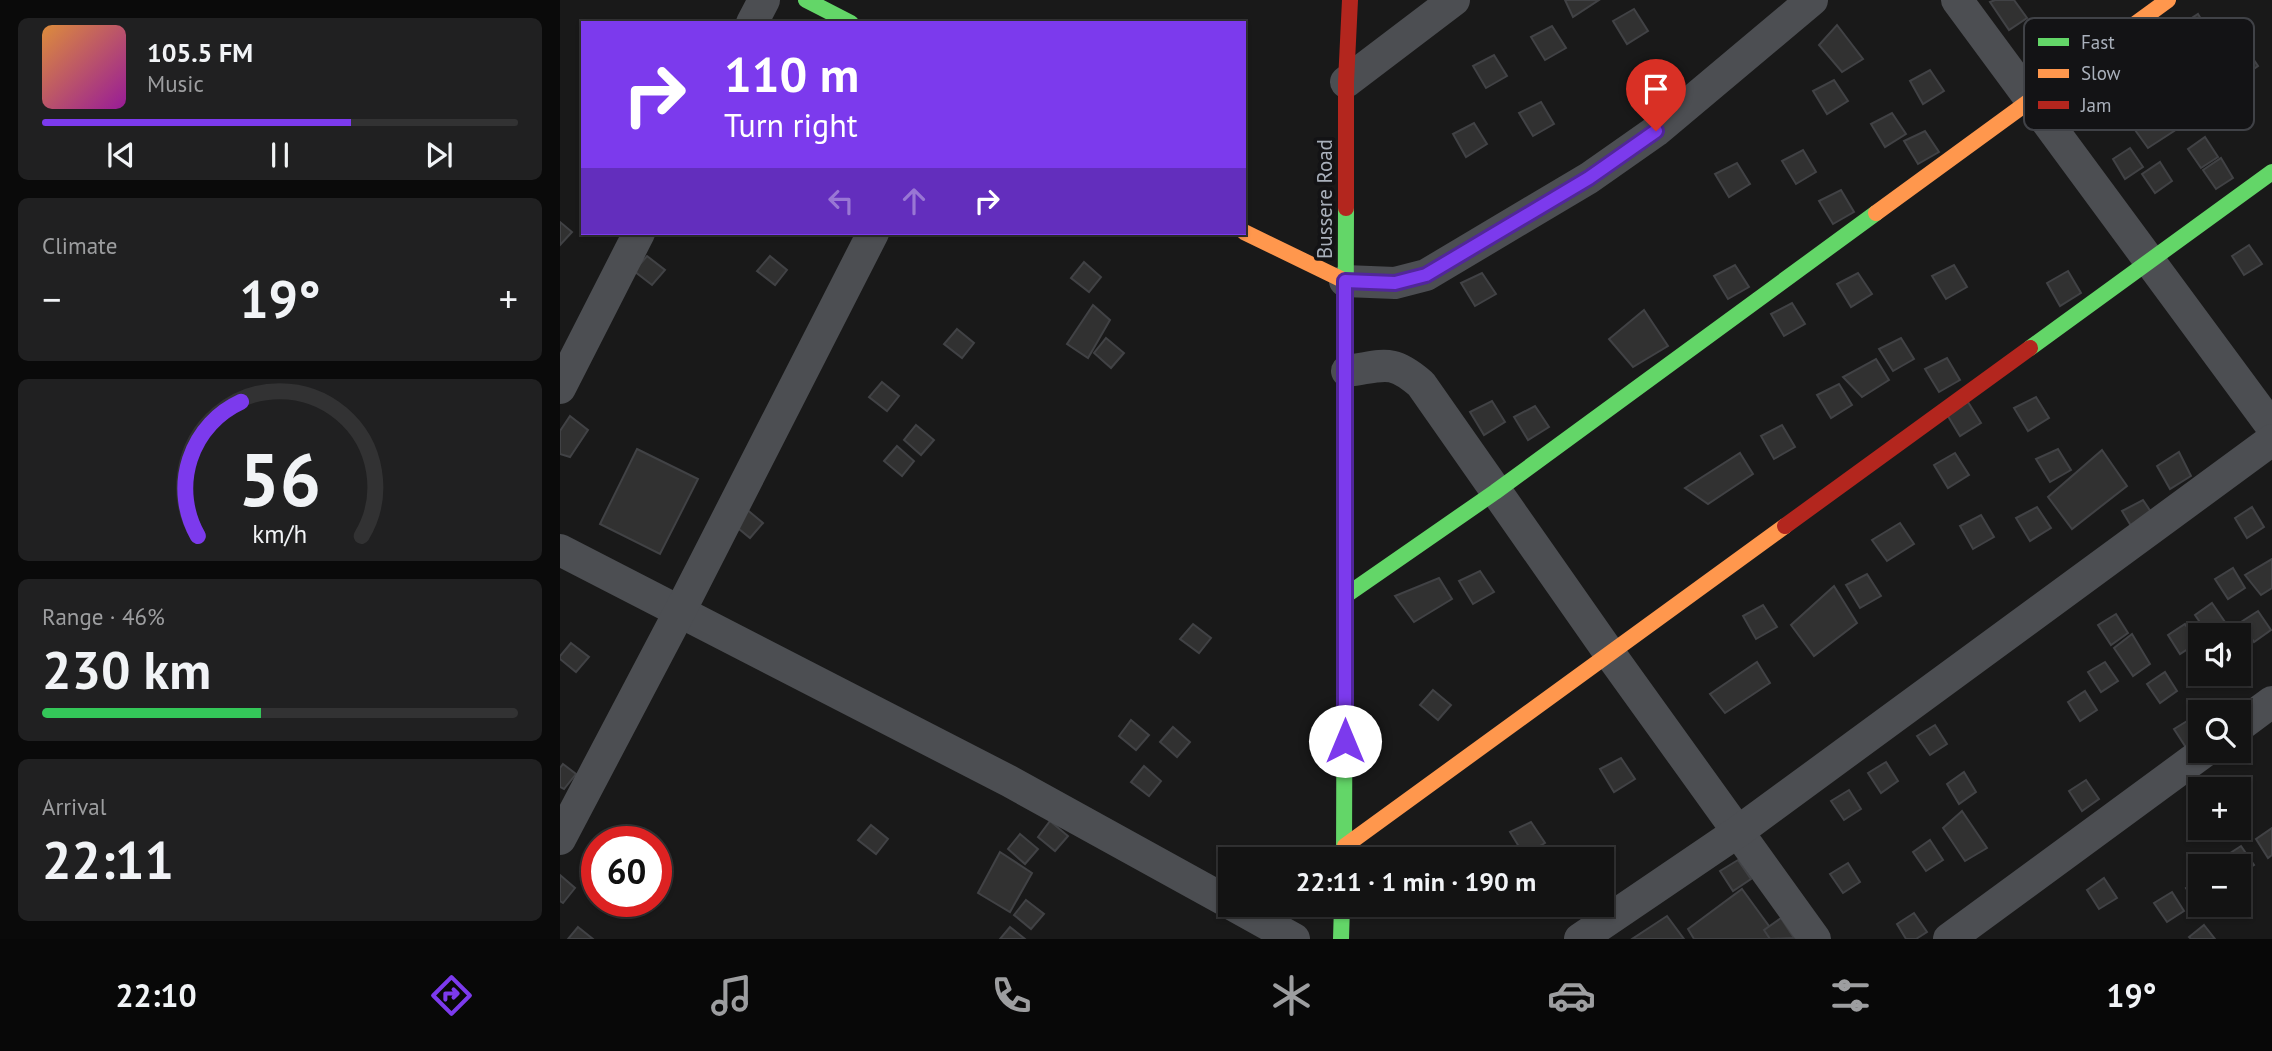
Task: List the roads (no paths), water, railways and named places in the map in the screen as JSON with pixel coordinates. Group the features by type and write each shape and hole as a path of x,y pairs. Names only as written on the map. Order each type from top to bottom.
{"street":[{"path":"753,21 764,0"},
{"path":"806,0 847,21"},
{"name":"Bussere Road","path":"1344,847 1346,82 1350,0"},
{"path":"1346,82 1454,0"},
{"path":"1246,233 1345,281 1395,283 1426,275 1589,178 1656,131 1812,0"},
{"path":"1956,0 2024,89"},
{"path":"2144,18 2168,0"},
{"path":"1345,596 1495,492 2024,106"},
{"path":"2054,130 2272,427"},
{"path":"1352,847 1610,654 2272,172"},
{"path":"560,388 638,235"},
{"path":"560,839 872,235"},
{"path":"1347,371 1391,365 1405,370 1421,384 1610,654 1815,939"},
{"path":"1580,939 1739,831 2272,440"},
{"path":"560,550 1009,781 1218,897"},
{"path":"2251,717 2272,702"},
{"path":"1949,939 2189,763"},
{"path":"1254,917 1294,939"},
{"path":"1341,939 1342,917"}]}
